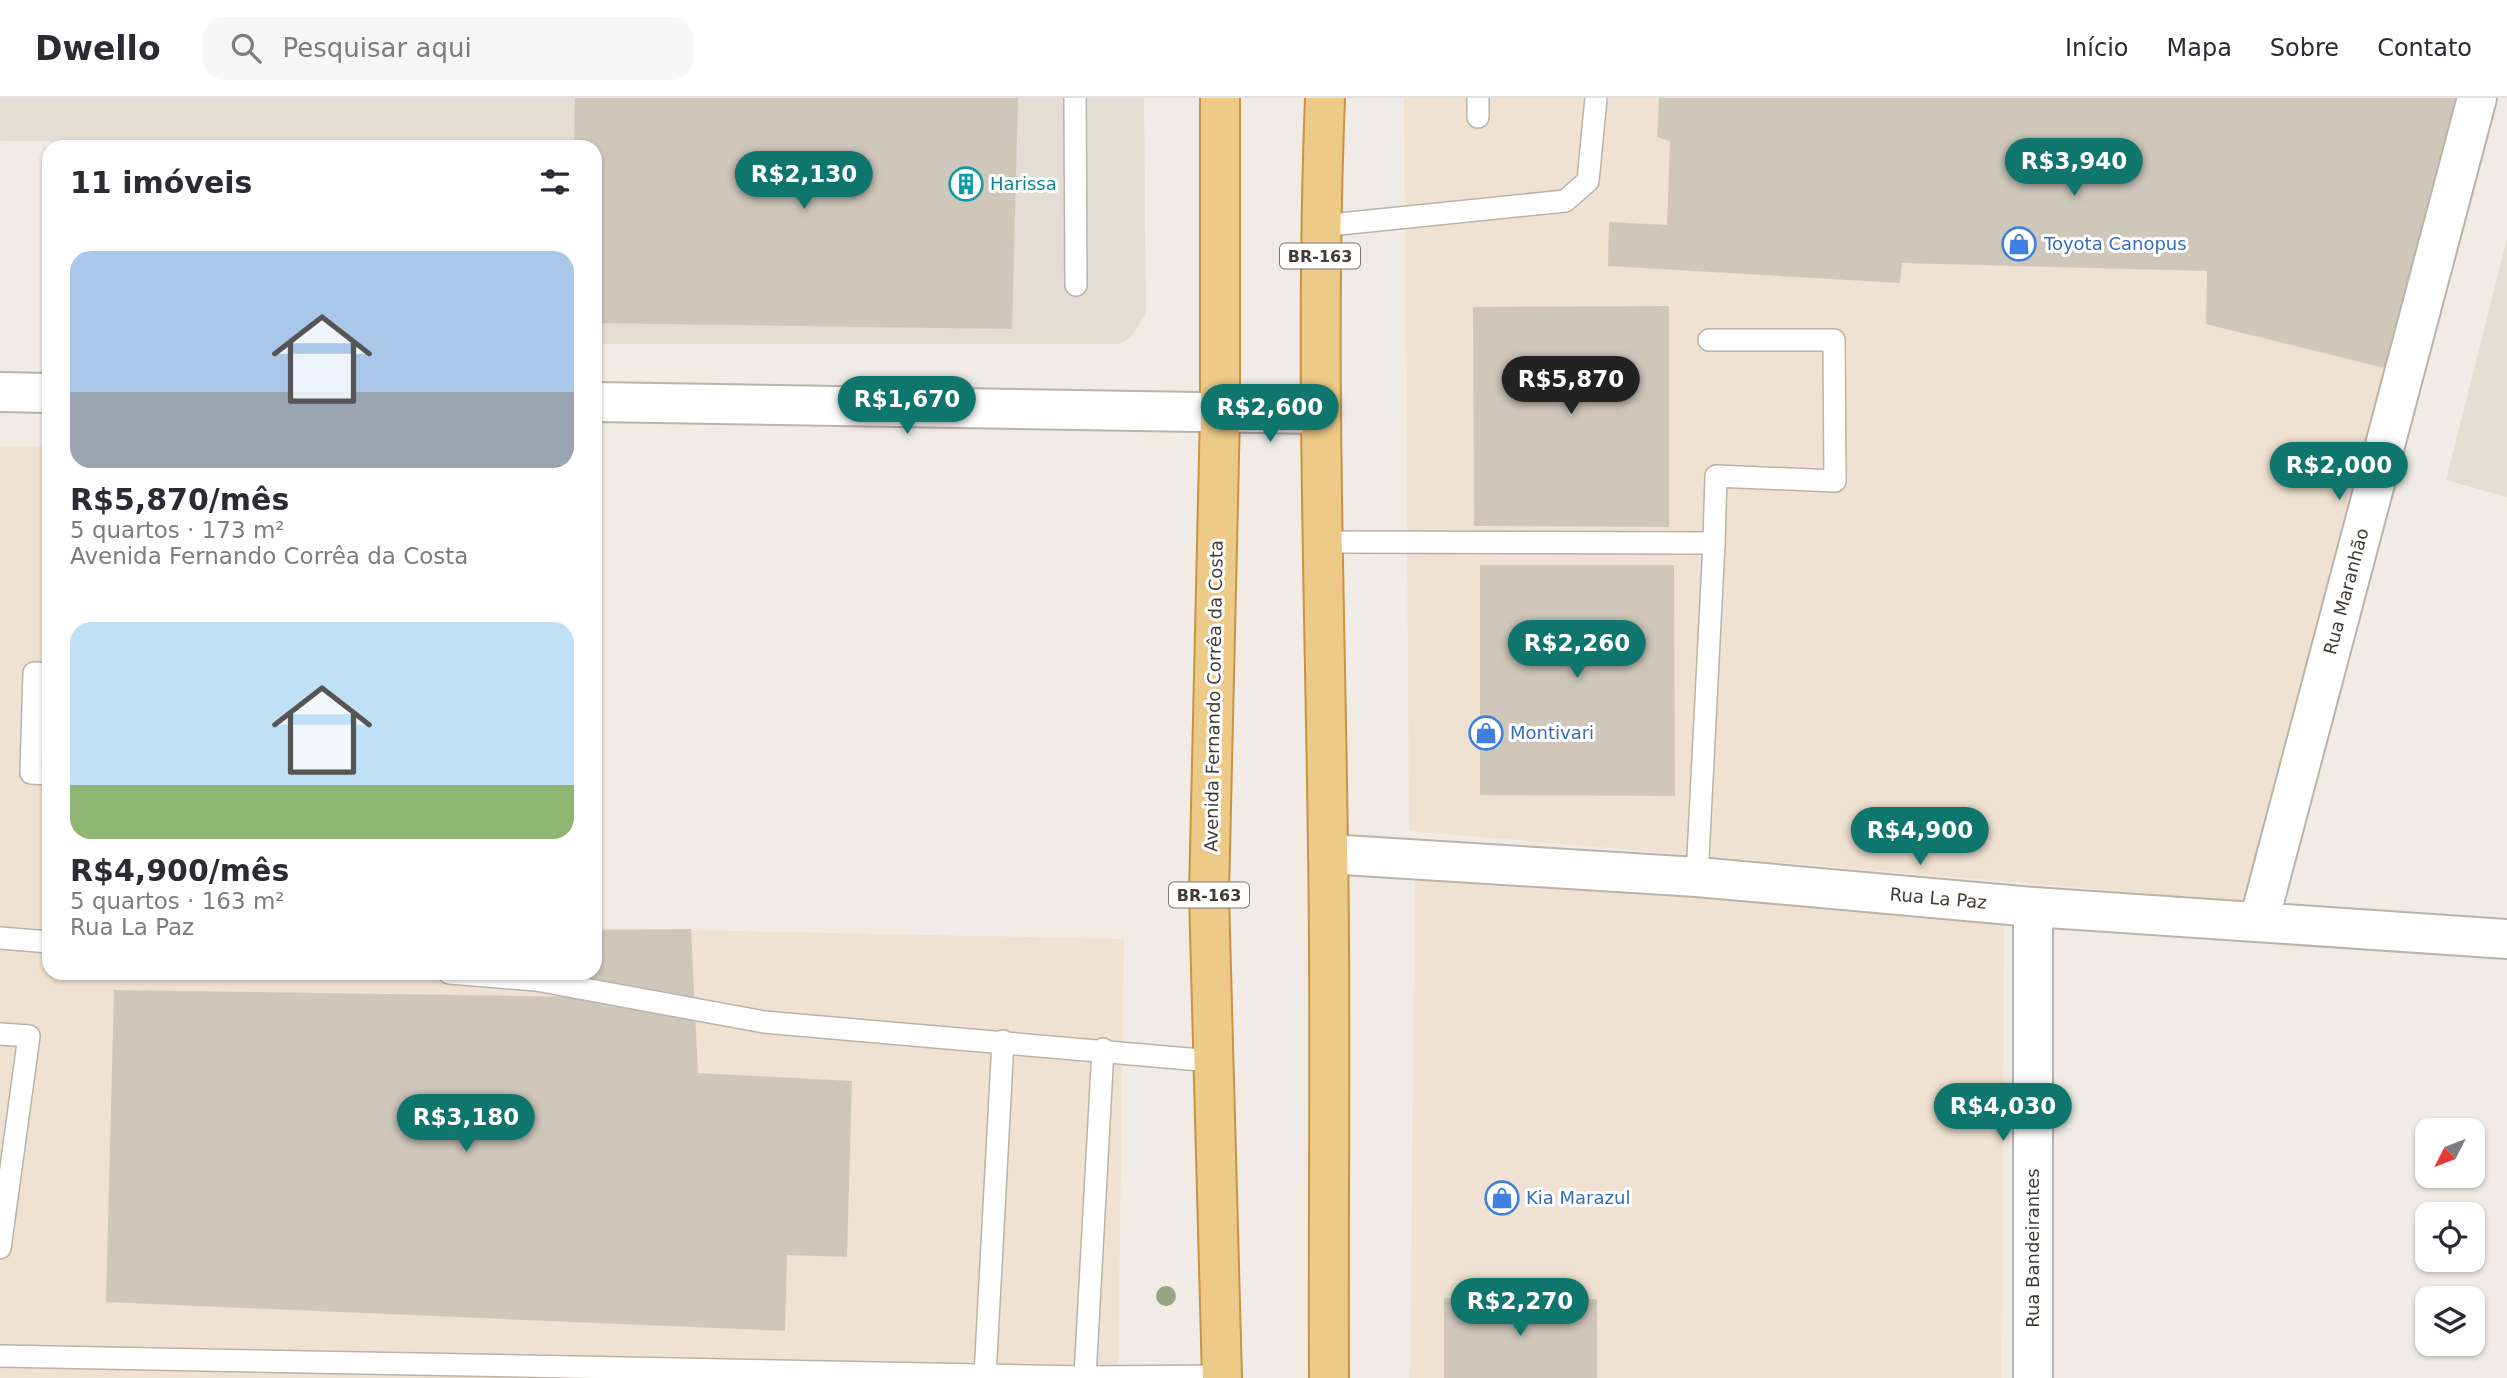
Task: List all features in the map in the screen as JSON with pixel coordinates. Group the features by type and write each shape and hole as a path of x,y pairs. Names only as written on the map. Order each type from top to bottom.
{"highway":[{"name":"Avenida Fernando Corrêa da Costa","path":"1220,98 1220,413 1209,895 1222,1377"},
{"name":"BR-163","path":"1325,98 1320,226 1319,414 1328,854 1328,1378"}],"street":[{"name":"Rua Maranhão","path":"2259,921 2477,98"},
{"path":"0,392 42,393"},
{"path":"602,402 1319,414"},
{"name":"Rua La Paz","path":"1328,854 1697,877 2033,907 2507,939"},
{"name":"Rua Bandeirantes","path":"2033,907 2033,1378"}],"lane":[{"path":"1075,98 1076,285"},
{"path":"1320,226 1565,201 1588,181 1597,98"},
{"path":"1697,877 1716,475 1835,481 1834,340 1709,340"},
{"path":"1322,542 1714,543"},
{"path":"42,674 34,673 31,773 42,774"},
{"path":"0,938 42,941"},
{"path":"536,980 764,1022 1103,1049 1212,1061"},
{"path":"0,1034 29,1036 0,1248"},
{"path":"985,1376 1003,1041"},
{"path":"1084,1377 1103,1049"},
{"path":"0,1356 985,1376 1222,1377"}],"shaded area":[{"path":"0,98 1144,98 1146,314 1131,337 1119,344 602,344 602,140 0,141"},
{"path":"1404,98 2487,98 2283,905 1409,831"},
{"path":"2507,239 2507,497 2446,480"},
{"path":"0,446 42,446 42,980 602,980 602,928 1124,939 1118,1378 0,1378"},
{"path":"1415,862 2004,912 2002,1378 1410,1378"}],"building":[{"path":"575,98 1018,98 1012,329 602,323 602,140 574,140"},
{"name":"Toyota Canopus","path":"1659,98 2467,98 2397,371 2206,324 2207,271 1902,263 1900,283 1608,266 1609,222 1667,225 1670,141 1657,137"},
{"path":"1669,306 1669,527 1474,526 1473,307"},
{"path":"1480,565 1674,565 1675,796 1480,795"},
{"path":"691,929 698,1073 852,1081 847,1257 787,1255 785,1331 106,1302 114,990 588,997 589,980 602,980 602,930"},
{"path":"1444,1298 1597,1299 1597,1378 1444,1378"}],"place":[{"name":"Harissa","path":"966,184"},
{"name":"Toyota Canopus","path":"2019,244"},
{"name":"Montivari","path":"1486,733"},
{"name":"Kia Marazul","path":"1502,1198"}]}
